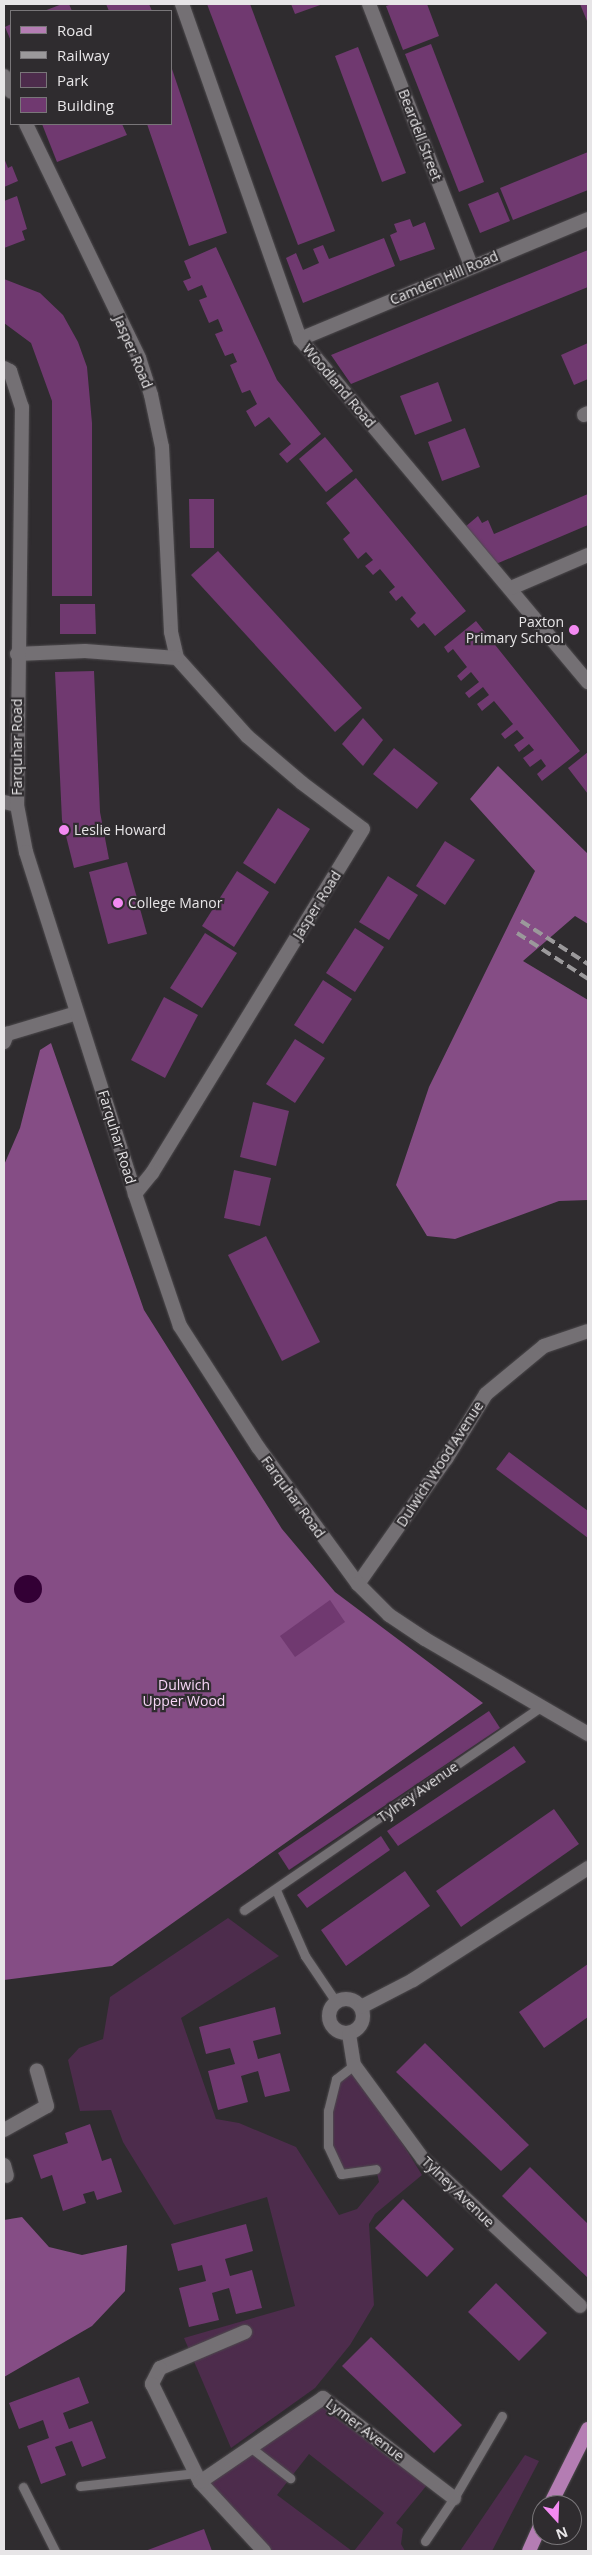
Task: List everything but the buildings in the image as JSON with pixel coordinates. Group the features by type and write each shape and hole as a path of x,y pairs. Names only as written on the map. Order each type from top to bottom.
{"main road":[{"path":"555,2495 588,2429"}],"street":[{"name":"Woodland Road","path":"182,4 300,339 588,682"},
{"name":"Beardell Street","path":"369,4 471,266"},
{"path":"4,76 10,90"},
{"name":"Jasper Road","path":"26,125 139,358 151,395 163,456 171,632 178,658 268,756 364,829 152,1173 135,1194"},
{"name":"Camden Hill Road","path":"300,339 471,266 588,219"},
{"name":"Farquhar Road","path":"4,368 10,371 22,407 17,654 10,804 135,1194 183,1331 258,1447 358,1584 389,1615 425,1639 588,1734"},
{"path":"511,588 588,555"},
{"path":"17,654 85,651 178,658"},
{"path":"4,1042 7,1034 77,1013"},
{"name":"Dulwich Wood Avenue","path":"358,1584 446,1459 486,1394 544,1346 588,1332"},
{"path":"361,2007 413,1980 588,1868"},
{"path":"350,1999 361,2007 363,2020 355,2031 349,2034 331,2025 329,2012 336,2002 350,1999"},
{"name":"Tylney Avenue","path":"349,2034 354,2065 423,2160 580,2306"},
{"path":"4,2130 47,2106 38,2070"},
{"path":"245,2332 160,2368 152,2384 198,2478 264,2551"},
{"name":"Lymer Avenue","path":"198,2478 250,2447 323,2398 454,2498"}],"lane":[{"name":"Tylney Avenue","path":"244,1910 276,1890 542,1706"},
{"path":"276,1890 305,1956 336,2002"},
{"path":"354,2065 336,2079 328,2111 328,2146 341,2174 376,2169"},
{"path":"425,2541 454,2498 502,2416"},
{"path":"250,2447 290,2478"},
{"path":"80,2486 198,2478"},
{"path":"23,2487 55,2551"}],"green space":[{"path":"498,766 588,854 588,924 575,916 523,961 588,1000 588,1200 559,1201 455,1239 427,1236 396,1185 429,1087 535,871 470,799"},
{"name":"Dulwich Upper Wood","path":"51,1043 144,1310 282,1529 335,1592 483,1703 112,1966 4,1980 4,1165 20,1128 40,1050"},
{"path":"228,1918 279,1956 181,2018 216,2119 239,2123 296,2147 339,2215 357,2209 379,2182 376,2169 341,2174 328,2145 336,2079 354,2065 422,2175 375,2214 369,2224 374,2305 350,2345 315,2388 231,2448 184,2338 295,2306 267,2197 174,2225 123,2142 111,2110 80,2111 68,2060 79,2048 103,2039 110,1997"},
{"path":"22,2217 49,2247 82,2255 127,2245 125,2291 92,2326 4,2377 4,2220"},
{"path":"323,2398 431,2480 396,2523 403,2529 401,2544 405,2551 354,2551 384,2513 309,2454 277,2495 352,2551 264,2551 200,2482"},
{"path":"525,2455 539,2461 492,2551 460,2551"}],"shaded area":[{"path":"28,1575 38,1579 42,1589 38,1599 28,1603 18,1599 14,1589 18,1579"}],"railway":[{"path":"521,921 588,964"},
{"path":"517,933 588,979"}],"place":[{"name":"Paxton Primary School","path":"574,630"},
{"name":"Leslie Howard","path":"64,830"},
{"name":"College Manor","path":"118,903"}]}
